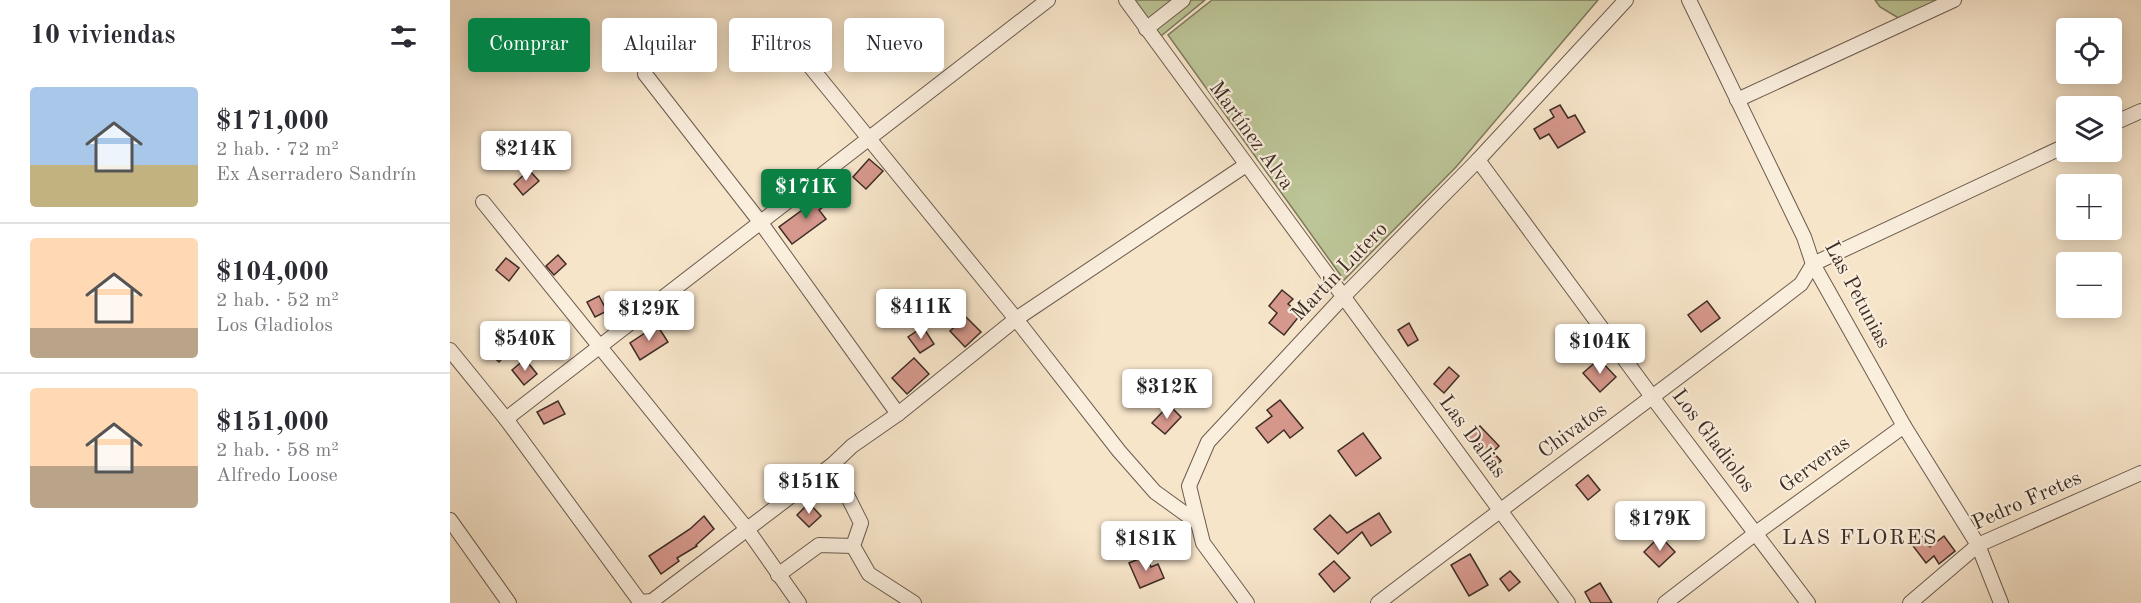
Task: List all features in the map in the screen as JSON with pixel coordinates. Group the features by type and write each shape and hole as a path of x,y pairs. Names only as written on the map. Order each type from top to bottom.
{"street":[{"path":"506,419 1048,0"},
{"name":"Martínez Alva","path":"1126,0 1343,297"},
{"path":"1146,28 1183,0"},
{"name":"Martín Lutero","path":"1247,603 1203,543 1189,486 1208,442 1343,297 1479,160 1626,0"},
{"name":"Las Petunias","path":"1689,0 1804,237 1812,264 1904,426 1978,545 2001,603"},
{"path":"1737,100 1954,0"},
{"path":"815,72 1017,319 1119,451 1155,492 1198,523"},
{"path":"645,74 761,223 898,414"},
{"path":"2122,120 2141,111"},
{"path":"1812,264 2056,150"},
{"name":"Los Gladiolos","path":"1479,160 1653,398 1808,603"},
{"path":"450,350 506,419 641,603 652,600 832,465 852,446 898,414 1017,319 1246,165"},
{"path":"483,202 747,529 799,603"},
{"name":"Chivatos","path":"1378,603 1653,398 1801,284 1812,264"},
{"name":"Las Dalias","path":"1343,297 1568,603"},
{"name":"Gerveras","path":"1665,603 1756,533 1904,426"},
{"path":"832,465 861,523 853,546 869,574 914,603"},
{"name":"Pedro Fretes","path":"1910,603 1978,545 2141,473"},
{"path":"450,520 509,603"},
{"path":"778,575 819,545 853,546"}],"green space":[{"path":"1132,0 1205,0 1161,36"},
{"path":"1212,0 1598,0 1456,167 1344,280 1168,35"},
{"path":"1875,0 1943,0 1907,23 1880,7"}],"building":[{"path":"1560,105 1568,118 1575,115 1585,132 1558,148 1549,134 1540,139 1534,129 1554,117 1550,110"},
{"path":"869,159 883,171 866,189 853,177"},
{"path":"529,170 539,181 523,195 514,184"},
{"path":"827,192 833,200 819,210 826,219 792,244 779,227"},
{"path":"558,255 566,264 554,275 546,266"},
{"path":"506,258 519,268 509,281 496,270"},
{"path":"1282,290 1293,299 1288,304 1301,314 1284,335 1269,323 1277,313 1269,306"},
{"path":"599,296 607,311 595,317 587,302"},
{"path":"1707,301 1720,318 1701,332 1688,315"},
{"path":"966,317 981,332 965,347 950,331"},
{"path":"1409,323 1418,340 1408,346 1398,330"},
{"path":"657,325 668,342 640,360 630,343"},
{"path":"923,327 934,344 920,353 908,337"},
{"path":"502,336 513,346 499,362 488,352"},
{"path":"914,358 929,374 907,394 892,378"},
{"path":"525,359 537,374 524,385 512,370"},
{"path":"1599,359 1616,377 1600,392 1583,373"},
{"path":"1449,367 1459,376 1444,393 1434,384"},
{"path":"1280,400 1303,428 1290,438 1284,430 1268,443 1256,428 1272,416 1267,410"},
{"path":"558,401 565,414 544,424 537,412"},
{"path":"1169,405 1181,417 1165,434 1152,423"},
{"path":"1480,426 1499,446 1493,452 1501,461 1494,467 1467,438"},
{"path":"1363,433 1381,458 1356,476 1338,451"},
{"path":"1588,475 1600,490 1588,500 1576,485"},
{"path":"809,503 821,516 809,527 797,515"},
{"path":"1379,513 1391,532 1371,546 1362,532 1338,554 1314,529 1330,515 1347,533"},
{"path":"704,516 714,529 697,546 677,558 679,561 661,574 649,556 690,529"},
{"path":"1920,534 1930,547 1944,536 1955,551 1939,564 1934,556 1926,563 1910,542"},
{"path":"1660,536 1675,552 1659,567 1644,552"},
{"path":"1470,554 1488,585 1469,596 1451,565"},
{"path":"1146,556 1151,567 1158,564 1164,578 1140,588 1129,563"},
{"path":"1334,561 1350,578 1334,592 1319,574"},
{"path":"1510,571 1520,582 1509,591 1500,579"},
{"path":"1600,583 1612,603 1591,603 1585,592"}],"district":[{"name":"LAS FLORES","path":"1860,538"}]}
